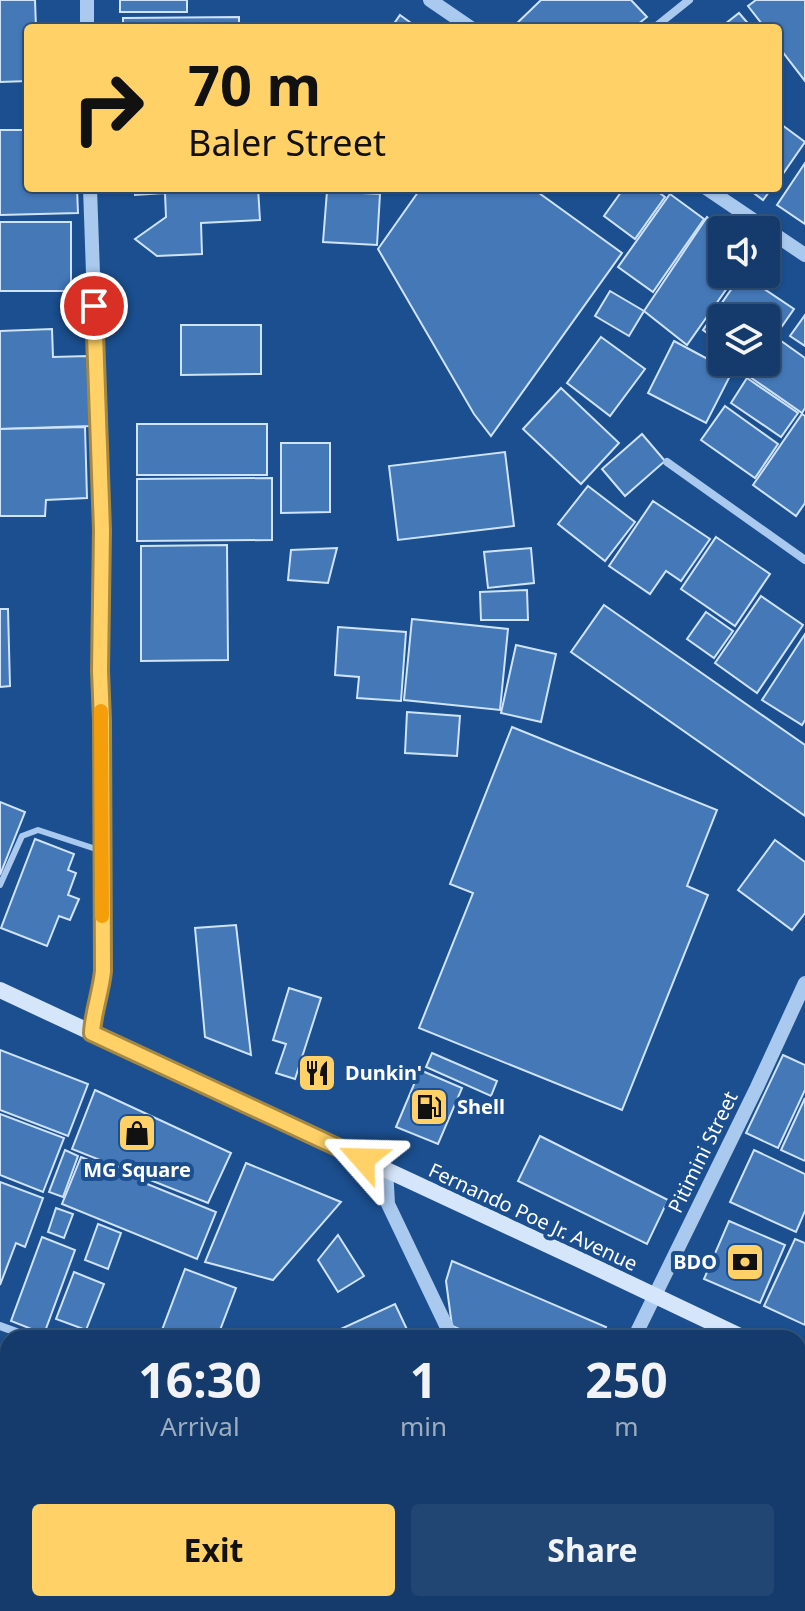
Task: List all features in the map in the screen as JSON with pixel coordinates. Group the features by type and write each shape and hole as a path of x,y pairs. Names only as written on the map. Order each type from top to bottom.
{"main road":[{"name":"Fernando Poe Jr. Avenue","path":"0,990 727,1330"}],"street":[{"path":"87,0 87,24"},
{"path":"430,0 465,24"},
{"path":"659,24 689,0"},
{"path":"90,192 102,530 103,971 92,1033"},
{"path":"712,192 805,255"},
{"path":"667,462 805,560"},
{"name":"Pitimini Street","path":"638,1330 805,983"},
{"path":"386,1169 388,1204 448,1330"}],"lane":[{"path":"0,885 22,836 38,830 102,851"}],"building":[{"path":"0,0 35,0 36,24 24,24 24,81 0,82"},
{"path":"120,0 187,0 187,12 120,12"},
{"path":"541,0 631,0 647,17 638,24 516,24"},
{"path":"756,0 805,0 805,81 782,51 782,24 762,24 748,6"},
{"path":"739,13 749,24 725,24"},
{"path":"400,15 412,24 394,24"},
{"path":"239,17 239,24 123,24 123,18"},
{"path":"782,125 805,142 782,175"},
{"path":"0,130 24,130 24,192 77,192 78,213 0,215"},
{"path":"805,163 805,224 777,205"},
{"path":"135,192 258,192 260,220 201,223 202,254 157,256 135,239 166,217 165,193 135,195"},
{"path":"327,192 380,194 377,245 323,242"},
{"path":"418,192 538,192 622,253 491,436 474,414 378,249"},
{"path":"621,192 658,192 665,197 635,239 604,216"},
{"path":"752,192 769,192 763,200"},
{"path":"670,194 704,219 653,292 618,267"},
{"path":"707,217 708,288 727,288 716,304 708,304 708,315 687,345 644,311"},
{"path":"0,222 71,222 71,291 0,291"},
{"path":"732,288 763,288 794,309 780,329 780,304 721,304"},
{"path":"610,291 644,311 629,336 595,316"},
{"path":"805,315 805,346 790,336"},
{"path":"181,325 261,325 261,374 181,375"},
{"path":"52,329 53,357 88,356 91,426 0,429 0,331"},
{"path":"601,337 645,369 610,416 567,383"},
{"path":"780,340 805,358 805,408 802,413 750,377 780,376"},
{"path":"674,341 708,359 708,376 730,376 706,423 648,393"},
{"path":"747,378 798,413 781,437 731,403"},
{"path":"561,388 619,443 581,484 523,429"},
{"path":"725,406 778,444 755,478 701,440"},
{"path":"802,414 805,416 805,503 796,516 753,485"},
{"path":"137,424 267,424 267,475 137,475"},
{"path":"85,427 87,498 46,500 45,516 0,516 0,429"},
{"path":"642,434 665,461 625,496 602,469"},
{"path":"281,443 330,443 330,512 281,513"},
{"path":"505,452 514,526 398,540 389,466"},
{"path":"272,478 272,540 137,541 137,479"},
{"path":"588,486 635,522 605,561 558,524"},
{"path":"653,501 710,539 681,581 666,571 650,594 609,566"},
{"path":"716,537 770,574 735,626 681,589"},
{"path":"227,545 228,660 141,661 141,546"},
{"path":"337,548 328,583 288,580 291,550"},
{"path":"531,548 534,583 488,588 484,552"},
{"path":"527,590 528,620 481,620 480,592"},
{"path":"761,596 803,625 757,693 715,663"},
{"path":"604,605 805,745 805,816 571,652"},
{"path":"0,609 8,609 10,686 0,687"},
{"path":"706,612 733,631 714,658 687,639"},
{"path":"412,619 508,629 500,710 404,700"},
{"path":"338,627 406,632 401,701 357,698 359,677 335,675"},
{"path":"805,634 805,720 802,725 762,700"},
{"path":"516,645 556,654 541,722 501,713"},
{"path":"407,712 460,716 457,756 405,753"},
{"path":"512,727 717,810 687,886 708,895 622,1110 419,1028 473,893 450,884"},
{"path":"0,802 25,812 0,875"},
{"path":"35,839 74,854 68,870 76,873 68,895 79,899 70,920 59,916 47,946 1,928"},
{"path":"775,840 805,862 805,913 792,930 738,890"},
{"path":"236,925 251,1055 205,1037 195,928"},
{"path":"289,988 321,998 295,1079 276,1073 286,1044 273,1040"},
{"path":"0,1050 88,1084 68,1136 0,1110"},
{"path":"432,1053 497,1081 491,1096 426,1067"},
{"path":"783,1055 805,1065 805,1090 778,1148 746,1133"},
{"name":"Shell","path":"420,1070 462,1088 438,1144 396,1127"},
{"path":"95,1090 231,1153 208,1203 72,1149"},
{"path":"805,1098 805,1161 781,1150"},
{"path":"0,1114 64,1138 43,1192 0,1175"},
{"path":"540,1136 668,1200 647,1244 518,1181"},
{"path":"65,1150 78,1156 63,1197 49,1192"},
{"path":"754,1150 805,1174 805,1211 796,1232 730,1202"},
{"path":"81,1157 216,1212 197,1259 62,1204"},
{"path":"246,1163 341,1202 273,1280 205,1262"},
{"path":"0,1182 43,1198 25,1247 16,1243 0,1285"},
{"path":"56,1208 73,1214 64,1238 48,1232"},
{"name":"BDO","path":"729,1221 785,1245 760,1303 704,1279"},
{"path":"98,1224 121,1233 108,1269 85,1260"},
{"path":"338,1235 364,1276 338,1292 318,1260"},
{"path":"42,1237 75,1250 45,1330 34,1330 11,1321"},
{"path":"795,1239 805,1243 805,1325 764,1306"},
{"path":"452,1261 606,1327 605,1330 462,1330 452,1326 446,1281"},
{"path":"185,1269 236,1288 220,1330 162,1330"},
{"path":"74,1272 104,1284 86,1330 56,1319"},
{"path":"395,1304 407,1330 339,1330"}],"slow traffic":[{"path":"101,711 102,916"}],"place":[{"name":"Dunkin'","path":"317,1073"},
{"name":"Shell","path":"429,1107"},
{"name":"MG Square","path":"137,1133"},
{"name":"BDO","path":"745,1262"}],"route":[{"path":"94,306 102,530 103,971 92,1033 363,1159"}]}
